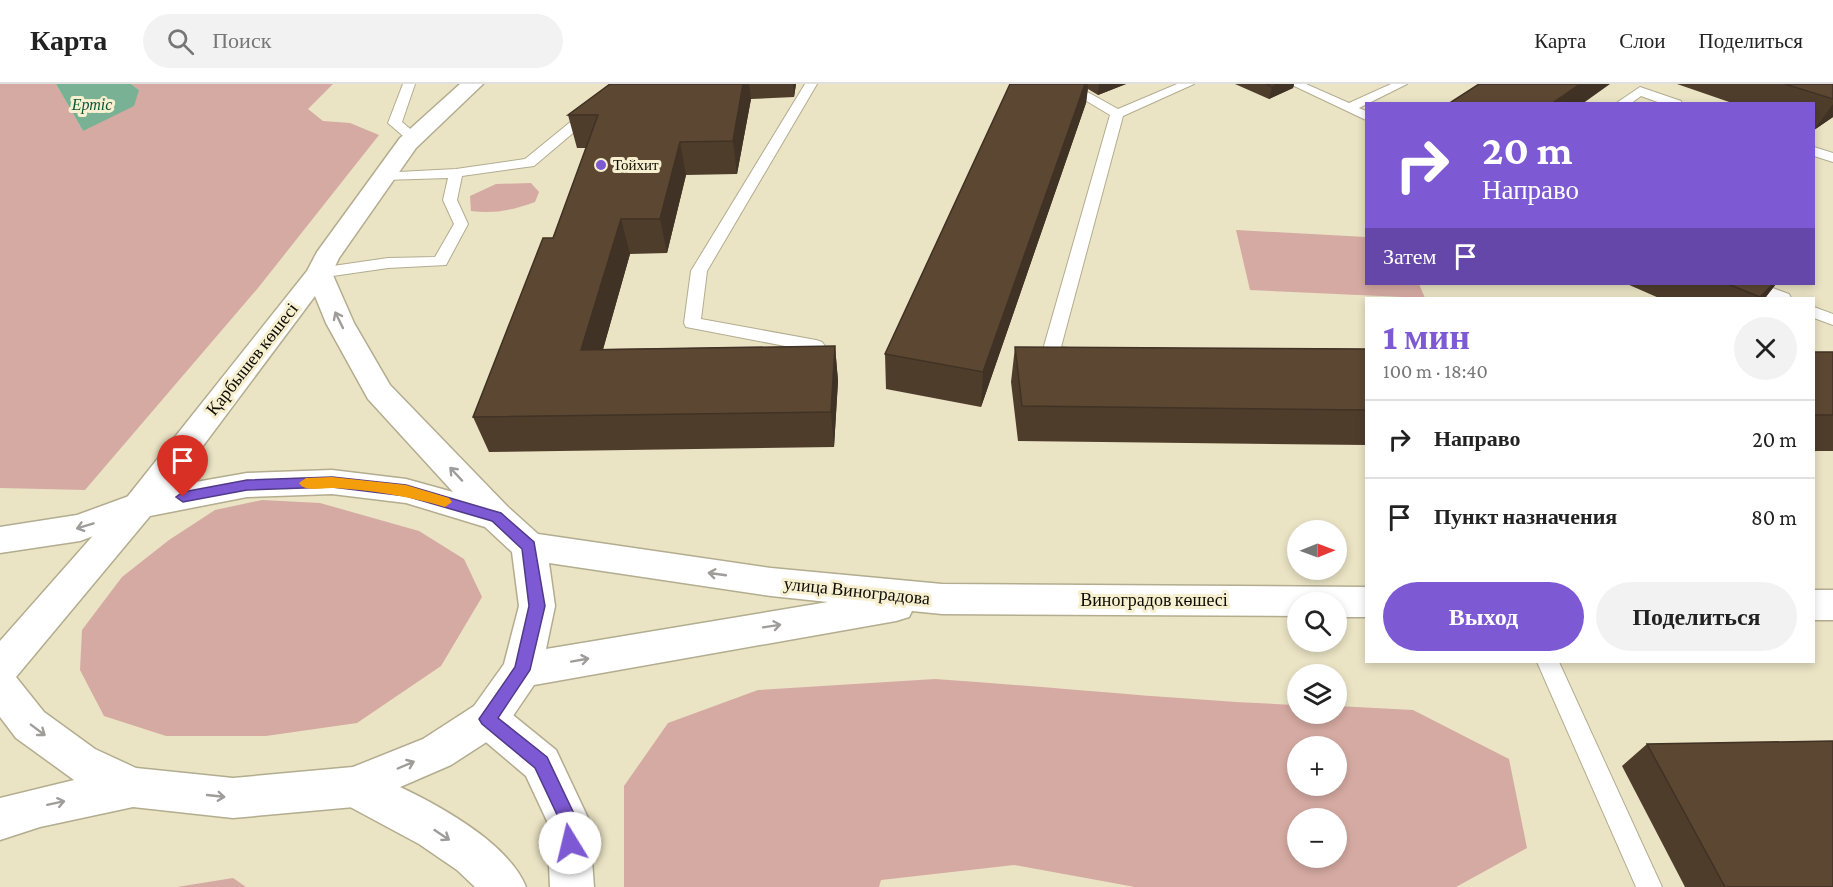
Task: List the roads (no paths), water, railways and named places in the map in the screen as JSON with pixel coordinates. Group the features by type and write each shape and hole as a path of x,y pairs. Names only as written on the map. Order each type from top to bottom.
{"main road":[{"name":"Қарбышев көшесі","path":"1,666 140,505 319,273 326,258 414,138 472,84"},
{"path":"0,819 40,807 133,787 232,798 354,787 437,752 488,719 522,670 537,606 529,546 496,517 379,392 340,323 319,273"},
{"path":"0,540 80,528 140,505 247,485 332,482 406,490 496,517"},
{"name":"улица Виноградова","path":"529,546 771,582 942,599"},
{"name":"улица Виноградова","path":"522,670 942,599"},
{"name":"Виноградов көшесі","path":"942,599 1365,602"},
{"path":"1815,605 1833,605"},
{"path":"1,666 30,725 80,762 133,787"},
{"path":"488,719 541,763 568,820 572,887"},
{"path":"354,787 437,831 490,868 504,887"}],"lane":[{"path":"409,84 395,123 414,138"},
{"path":"384,176 456,173 529,163 625,84"},
{"path":"811,84 699,271 692,323 816,346"},
{"path":"1064,84 1118,114"},
{"path":"1118,114 1188,84"},
{"path":"1296,84 1365,116"},
{"path":"1349,108 1401,84"},
{"path":"1625,102 1640,91 1670,102"},
{"path":"1086,354 1051,353 1118,114"},
{"path":"1815,151 1833,158"},
{"path":"319,273 388,263 440,262 461,224 450,200 456,173"},
{"path":"1751,285 1781,297"},
{"path":"1815,312 1833,320"},
{"path":"1548,663 1649,887"}],"water":[{"name":"Ертіс","path":"56,84 131,84 139,90 134,106 83,131"}],"place":[{"name":"Тойхит","path":"601,165"}]}
